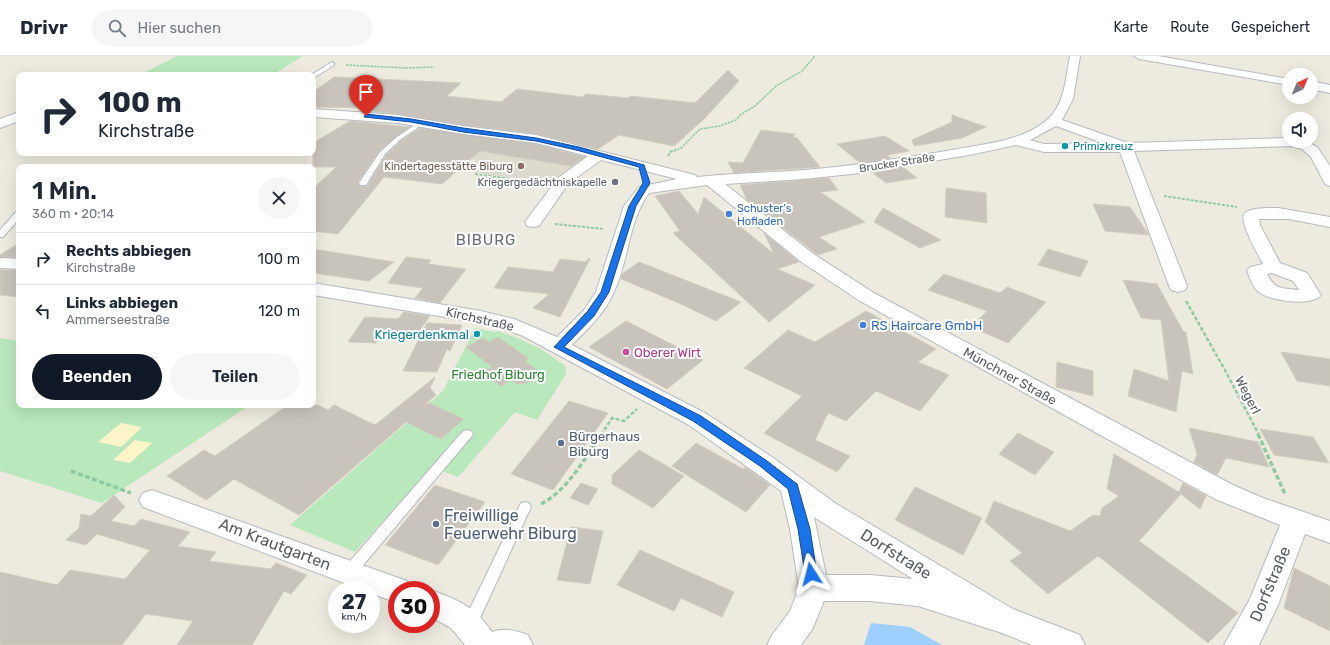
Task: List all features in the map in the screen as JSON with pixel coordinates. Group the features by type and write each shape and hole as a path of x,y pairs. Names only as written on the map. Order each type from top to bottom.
{"street":[{"path":"1075,56 1062,112 1054,122 1068,125 1125,147 1178,286"},
{"path":"1139,56 1282,81"},
{"path":"1318,87 1330,89"},
{"path":"316,113 382,117 423,122 463,130 543,141 600,154 684,177 712,181"},
{"path":"0,124 16,117"},
{"name":"Brucker Straße","path":"712,181 854,170 983,149 1016,141 1054,122"},
{"path":"1016,141 1044,148 1125,147 1282,141 1300,143 1314,150 1330,181"},
{"path":"533,222 560,185 570,174 600,154"},
{"path":"558,347 591,314 605,292 632,206 644,190 646,183 642,166"},
{"path":"644,190 679,183 712,181"},
{"name":"Münchner Straße","path":"712,181 806,257 867,297 1224,492 1330,532"},
{"path":"1273,267 1252,225 1250,216 1258,212 1330,222"},
{"path":"0,263 16,264"},
{"name":"Kirchstraße","path":"316,289 507,323 558,347"},
{"name":"Dorfstraße","path":"558,347 697,419 764,464 826,511 1002,619"},
{"path":"783,645 801,620 814,588 804,529 793,487"},
{"name":"Am Krautgarten","path":"152,500 388,587"},
{"name":"Dorfstraße","path":"1240,645 1244,642 1263,605 1292,532 1292,518"},
{"name":"Dorfstraße","path":"814,588 870,588 918,593 1002,619 1069,645"},
{"path":"440,606 451,610 476,635"},
{"path":"497,645 517,645"}],"lane":[{"path":"316,74 332,64"},
{"path":"363,183 382,153 399,138 423,122"},
{"path":"0,235 16,217"},
{"path":"349,572 468,434"},
{"path":"476,635 525,507"}],"path":[{"path":"684,177 683,170 667,156 670,152 681,148 700,129 720,126 736,120 740,115 755,106 776,86 802,71 815,56"},
{"path":"332,64 407,68 434,67"},
{"path":"475,174 560,185"},
{"path":"1142,193 1249,208 1258,212"},
{"path":"533,222 625,231"},
{"name":"Wegerl","path":"1178,286 1210,343 1274,467 1289,502 1292,518"},
{"path":"525,507 545,503 558,493 612,418 624,421"},
{"path":"71,471 152,500"}],"shaded area":[{"name":"Kindertagesstätte Biburg","path":"481,140 580,161 548,183 466,171 476,160 459,158"}],"green space":[{"path":"177,56 303,56 277,72 145,72"},
{"name":"Friedhof Biburg","path":"475,328 494,332 498,331 526,342 558,360 566,367 566,374 537,420 515,412 458,477 432,467 355,552 290,525 443,391"},
{"path":"0,338 16,341 16,408 245,408 102,503 0,471"}],"sand":[{"path":"121,423 142,427 121,447 98,442"},
{"path":"135,440 152,443 130,463 113,460"}],"water":[{"path":"871,623 910,627 942,645 864,645"}],"building":[{"path":"728,70 739,81 704,119 674,146 619,135 598,149 536,134 463,125 398,114 367,111 372,108 316,107 316,90 334,77 461,83 447,96 501,102 517,89 583,97 586,94 628,98 630,96 695,103"},
{"path":"952,115 986,127 962,138 914,146 912,140 952,122"},
{"path":"350,121 410,127 379,151 358,182 360,186 367,186 386,155 402,140 420,128 536,144 585,157 571,166 480,151 442,184 384,177 338,234 316,231 316,186 336,167 316,167 316,164 313,164 313,156 316,156 316,141"},
{"path":"761,130 795,134 793,137 797,138 820,167 734,173 728,162 743,163"},
{"path":"885,136 909,151 887,155 891,158 860,163 837,144"},
{"path":"903,167 917,178 886,183 873,173"},
{"path":"829,178 838,190 820,192 865,222 819,237 837,249 818,255 747,200 740,185"},
{"path":"946,188 986,193 987,223 945,217"},
{"path":"679,191 698,214 704,197 774,254 764,233 799,262 777,269 815,285 769,322 673,233 680,231 655,196"},
{"path":"1093,204 1130,207 1149,235 1105,231"},
{"path":"883,208 941,240 920,248 874,222"},
{"path":"16,245 16,258 0,257 0,255"},
{"path":"316,249 394,262 369,281 316,273"},
{"path":"1048,249 1088,261 1080,277 1038,265"},
{"path":"406,257 431,260 428,264 466,269 440,303 415,298 423,288 388,283"},
{"path":"589,258 590,259 560,317 533,308 549,294 494,288 508,267 553,272 560,259 585,262"},
{"path":"639,262 741,302 716,321 681,304 621,279 622,274"},
{"path":"0,270 16,270 16,297 0,295"},
{"path":"944,274 1000,293 1007,287 1046,302 1008,343 971,327 987,311 928,290"},
{"path":"1123,280 1157,284 1183,331 1186,332 1193,374 1182,371 1176,412 1128,396 1134,369 1169,381 1161,320 1141,318"},
{"path":"866,311 936,349 918,362 949,375 920,411 876,391 846,421 828,413 815,440 850,456 837,472 764,433 802,396 744,368 788,330 815,342"},
{"path":"404,312 430,316 414,338 381,336 376,343 348,342 365,317 398,319"},
{"path":"626,321 703,360 667,389 589,347"},
{"path":"427,323 462,325 450,351 447,349 437,372 403,371"},
{"path":"498,337 528,358 526,362 543,374 527,383 517,384 511,380 501,386 483,372 492,367 466,347 483,338 489,342"},
{"path":"1281,352 1330,359 1330,386 1297,381"},
{"path":"1057,362 1093,371 1093,396 1056,387"},
{"path":"435,377 430,388 436,395 424,405 429,403 464,419 441,439 406,422 299,515 234,479 206,500 167,476 204,450 215,456 284,408 316,408 316,405 318,405 328,410 334,405 375,425"},
{"name":"Bürgerhaus Biburg","path":"569,401 608,413 553,490 511,474"},
{"path":"1189,428 1258,442 1269,467 1226,458 1217,475 1194,462 1197,454"},
{"path":"1260,429 1313,437 1329,463 1274,455"},
{"path":"1018,433 1054,452 1035,475 999,454"},
{"path":"696,443 743,469 745,467 770,485 746,512 672,466"},
{"path":"639,450 684,476 653,508 612,484 612,475"},
{"path":"1114,454 1179,492 1183,483 1206,496 1200,509 1181,494 1139,541 1238,613 1208,643 1098,556 1048,594 1010,561 1022,553 985,522 994,501 1070,531 1093,515 1100,516 1102,508 1119,496 1107,489"},
{"path":"581,483 598,489 588,505 570,498"},
{"name":"Freiwillige Feuerwehr Biburg","path":"435,485 485,502 438,565 385,545"},
{"path":"915,487 982,518 963,555 895,520"},
{"path":"114,495 125,507 111,521 134,526 141,519 190,532 178,546 216,552 209,561 270,569 276,563 307,575 291,594 284,591 252,645 177,645 193,621 146,614 122,645 0,645 0,572 57,585 70,570 125,579 150,550 97,534 86,545 66,540 79,528 81,514 91,516"},
{"path":"571,527 603,531 590,584 557,580"},
{"path":"640,550 734,592 722,617 681,598 674,611 617,585"},
{"path":"1294,568 1330,586 1330,631 1284,608"}],"place":[{"name":"Primizkreuz","path":"1065,146"},
{"name":"Kindertagesstätte Biburg","path":"521,166"},
{"name":"Kriegergedächtniskapelle","path":"615,182"},
{"name":"Schuster's Hofladen","path":"729,214"},
{"name":"RS Haircare GmbH","path":"863,325"},
{"name":"Kriegerdenkmal","path":"477,334"},
{"name":"Oberer Wirt","path":"626,352"},
{"name":"Bürgerhaus Biburg","path":"561,443"},
{"name":"Freiwillige Feuerwehr Biburg","path":"436,524"}],"district":[{"name":"BIBURG","path":"486,240"}],"route":[{"path":"366,116 411,120 444,127 549,142 642,166 646,183 644,190 632,206 605,292 591,314 575,332 558,347 697,419 729,439 793,487 804,529 811,574"}]}
